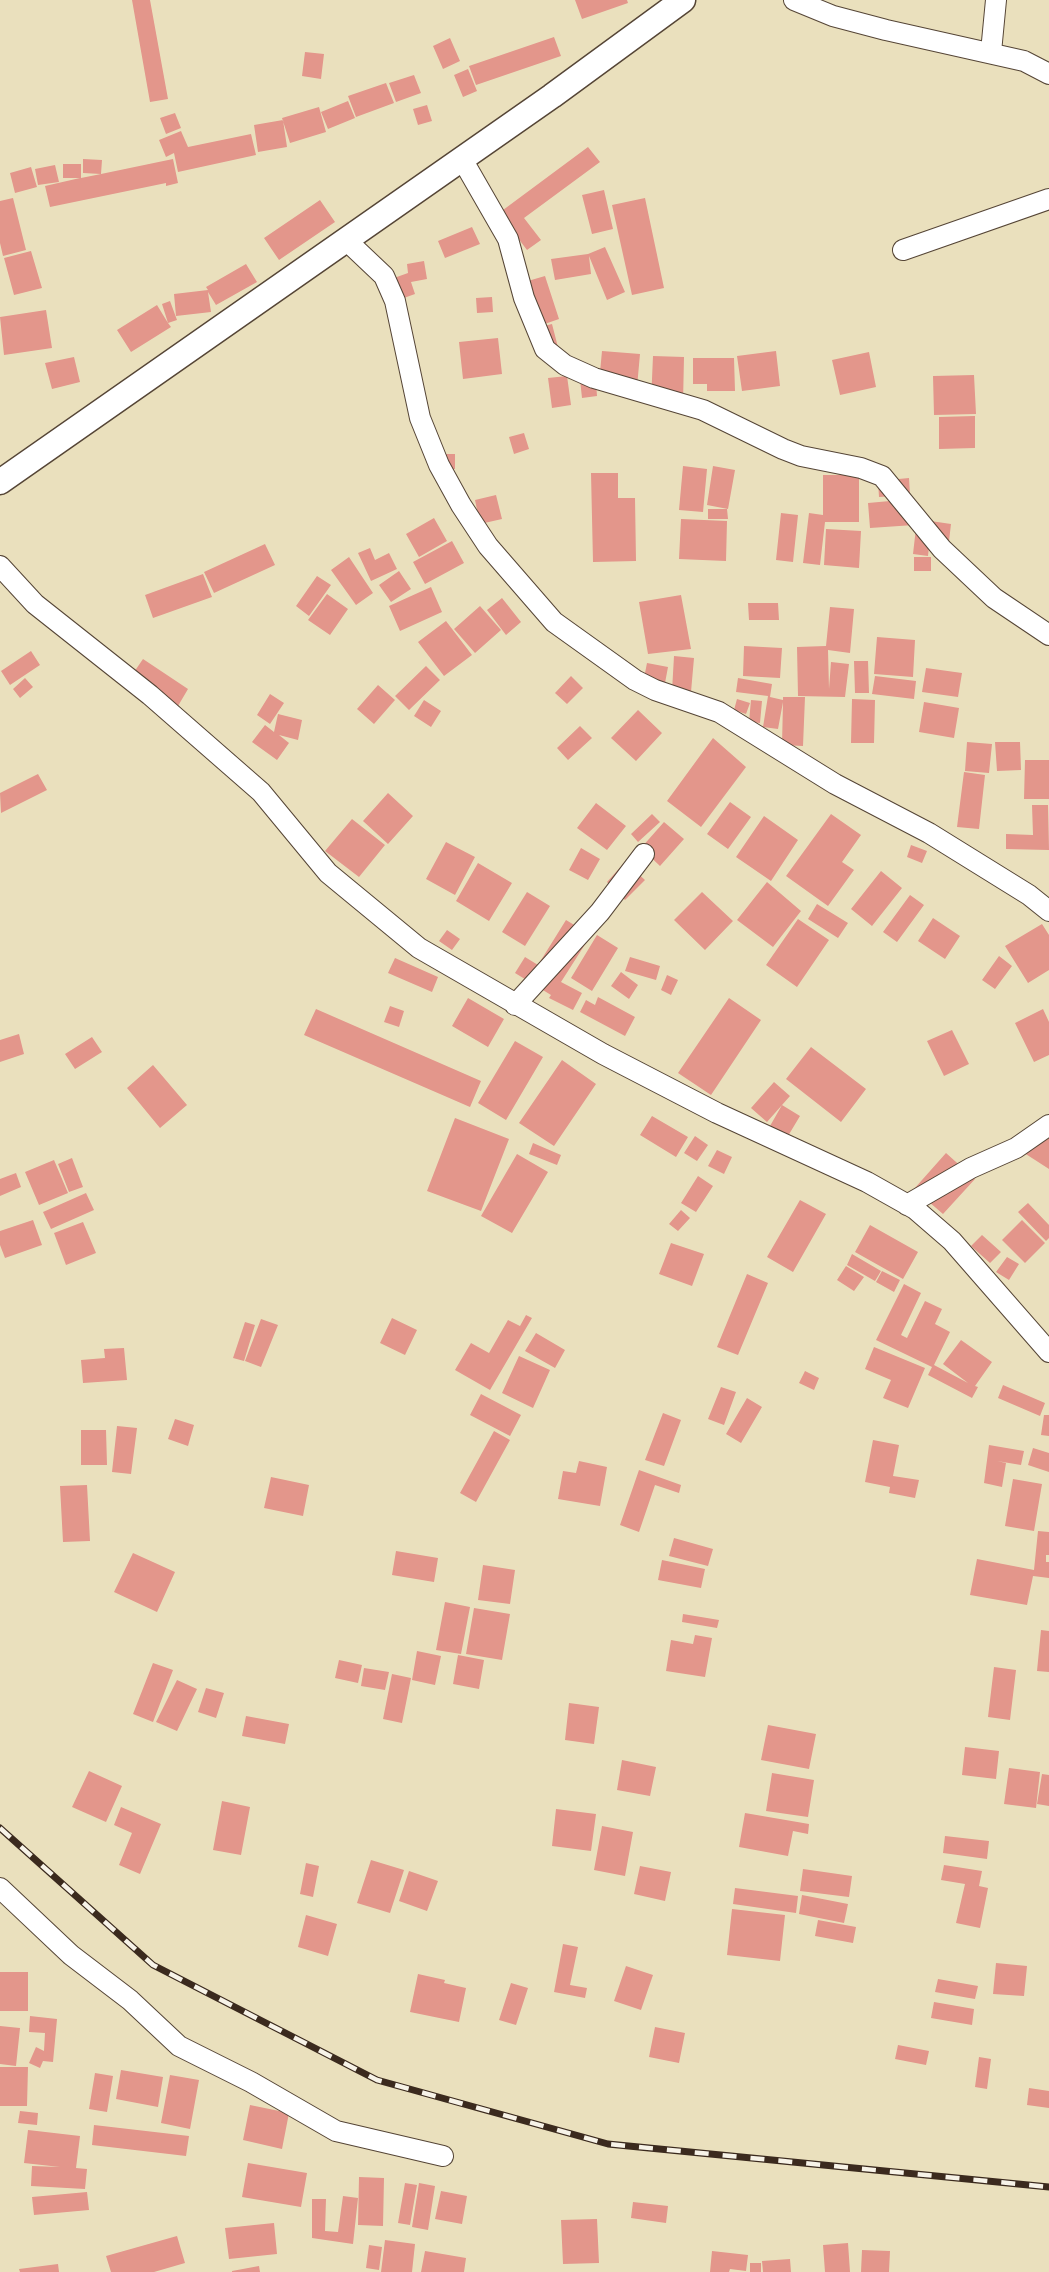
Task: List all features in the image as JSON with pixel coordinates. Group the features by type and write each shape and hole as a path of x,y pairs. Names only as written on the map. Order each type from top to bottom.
{"street":[{"path":"0,482 462,159 683,0"},
{"path":"794,0 833,16 1024,61 1049,74"},
{"path":"991,52 996,0"},
{"path":"462,159 508,239 524,298 545,349 566,365 585,374 703,410 801,456 861,468 882,476 942,549 994,598 1049,635"},
{"path":"903,250 1049,199"},
{"path":"346,240 384,276 395,301 420,418 461,506 488,546 554,622 635,680 655,690 728,716 835,784 929,833 1029,895 1049,911"},
{"path":"0,566 35,604 150,695 261,792 328,873 419,948 515,1005 717,1113 867,1182 907,1205 952,1241 1049,1352"},
{"path":"515,1005 600,912 644,854"},
{"path":"907,1205 971,1168 1016,1148 1049,1125"},
{"path":"0,1888 70,1955 130,2000 179,2046 250,2082 336,2131 443,2156"}],"building":[{"path":"132,0 150,0 168,99 150,102"},
{"path":"575,0 627,0 628,3 582,19"},
{"path":"554,37 561,56 476,85 469,66"},
{"path":"450,38 460,61 443,69 433,46"},
{"path":"305,52 324,54 321,79 302,76"},
{"path":"468,69 477,91 463,97 454,75"},
{"path":"414,75 421,93 396,102 389,83"},
{"path":"386,83 394,103 356,117 348,96"},
{"path":"348,101 355,118 328,129 321,112"},
{"path":"427,105 432,121 418,125 413,109"},
{"path":"319,107 326,132 290,143 282,118"},
{"path":"175,113 181,128 166,134 160,118"},
{"path":"283,120 287,147 258,152 254,125"},
{"path":"181,131 188,147 251,134 256,155 178,172 174,153 166,157 159,140"},
{"path":"588,147 600,162 524,218 541,240 527,250 499,213"},
{"path":"83,159 102,160 101,174 83,173"},
{"path":"173,159 178,183 166,186 166,183 50,207 45,186 80,178 63,178 63,164 81,164 81,178"},
{"path":"55,165 59,182 38,185 35,169"},
{"path":"31,167 37,187 15,193 10,173"},
{"path":"604,190 613,229 592,234 582,195"},
{"path":"13,198 26,250 3,256 0,243 0,201"},
{"path":"645,198 664,288 632,295 612,205"},
{"path":"320,200 335,222 279,260 264,238"},
{"path":"472,227 480,244 445,258 438,241"},
{"path":"605,247 625,292 607,300 589,256 591,274 555,280 551,259 588,254"},
{"path":"31,251 42,288 14,295 4,258"},
{"path":"424,261 427,279 411,282 415,294 401,299 394,278 408,273 407,264"},
{"path":"246,264 257,282 216,305 208,292 211,312 176,316 174,294 208,290 206,287"},
{"path":"545,276 559,319 536,327 521,283"},
{"path":"492,297 493,312 477,313 476,298"},
{"path":"170,301 177,320 168,323 162,304"},
{"path":"157,305 171,327 131,352 117,330"},
{"path":"46,310 52,348 4,355 0,317"},
{"path":"552,324 561,359 545,363 536,328"},
{"path":"498,338 502,374 463,379 459,342"},
{"path":"602,351 640,354 637,387 599,383"},
{"path":"776,351 780,386 742,391 737,356"},
{"path":"869,352 876,387 840,395 832,360"},
{"path":"653,356 684,357 683,403 651,402"},
{"path":"74,357 80,382 52,389 45,363"},
{"path":"693,358 734,358 735,391 707,391 707,384 693,384"},
{"path":"595,368 597,396 582,398 579,370"},
{"path":"974,375 976,414 934,415 933,376"},
{"path":"567,376 571,405 552,408 548,378"},
{"path":"975,416 975,448 939,449 939,417"},
{"path":"524,433 529,449 514,454 509,437"},
{"path":"443,454 455,454 455,469 443,469"},
{"path":"683,466 707,469 703,512 679,510"},
{"path":"713,466 735,470 728,509 707,505"},
{"path":"591,473 618,473 618,498 635,498 636,561 593,562"},
{"path":"823,475 859,475 859,522 825,522 820,565 803,563 809,513 823,515"},
{"path":"909,478 910,495 879,497 878,481"},
{"path":"496,495 502,519 480,524 475,500"},
{"path":"912,499 914,525 870,528 868,503"},
{"path":"708,509 727,509 728,519 708,519"},
{"path":"781,513 798,515 793,562 776,560"},
{"path":"434,518 447,541 419,557 406,534"},
{"path":"681,519 727,521 726,561 679,559"},
{"path":"917,519 951,524 949,541 930,538 928,556 913,554"},
{"path":"826,529 861,531 859,568 824,565"},
{"path":"452,541 464,563 425,584 413,562"},
{"path":"265,544 275,565 214,593 204,572"},
{"path":"370,548 375,560 389,553 397,569 371,581 358,553"},
{"path":"349,557 373,593 356,605 331,570"},
{"path":"914,557 931,557 931,571 914,571"},
{"path":"399,571 411,589 391,602 379,585"},
{"path":"203,574 212,597 153,618 145,595"},
{"path":"317,576 331,585 309,616 296,606"},
{"path":"431,587 442,612 400,631 389,606"},
{"path":"327,594 348,609 330,635 308,620"},
{"path":"681,595 691,649 648,654 639,602"},
{"path":"502,598 521,622 506,635 487,610"},
{"path":"748,603 778,603 779,620 749,620"},
{"path":"480,606 501,630 475,653 454,629"},
{"path":"830,607 854,609 850,653 828,650 829,689 831,662 849,664 845,697 798,696 797,647 826,646"},
{"path":"446,621 472,655 444,676 418,642"},
{"path":"877,637 915,640 913,677 874,674"},
{"path":"744,646 782,648 780,678 743,676"},
{"path":"31,651 40,665 10,685 1,671"},
{"path":"674,656 694,658 691,692 672,691"},
{"path":"143,659 188,689 178,706 132,675"},
{"path":"854,661 868,661 869,693 855,693"},
{"path":"647,663 668,667 665,683 644,678"},
{"path":"426,666 440,680 409,710 395,696"},
{"path":"926,668 962,673 958,697 922,692"},
{"path":"571,676 583,688 567,704 555,693"},
{"path":"875,676 916,681 914,699 872,694"},
{"path":"25,678 33,687 20,698 13,689"},
{"path":"738,678 772,684 770,697 783,700 783,697 805,697 803,746 782,745 783,702 778,729 763,727 768,696 736,692"},
{"path":"378,685 395,700 374,724 357,709"},
{"path":"270,694 284,703 270,724 257,715"},
{"path":"737,699 750,703 746,714 734,710"},
{"path":"852,699 875,700 874,743 851,743"},
{"path":"424,700 441,711 431,727 414,716"},
{"path":"751,700 762,701 760,723 749,722"},
{"path":"924,702 959,708 954,738 919,732"},
{"path":"638,710 662,733 636,761 611,738"},
{"path":"278,714 302,720 298,740 279,735 289,743 277,760 252,742 265,725 274,732"},
{"path":"580,726 592,738 568,760 557,748"},
{"path":"713,738 746,767 701,827 667,801"},
{"path":"967,742 992,744 989,773 965,771"},
{"path":"995,742 1020,742 1021,770 997,771"},
{"path":"1025,760 1049,760 1049,799 1024,799"},
{"path":"964,772 985,775 979,829 957,827"},
{"path":"38,774 47,790 1,813 0,793"},
{"path":"388,793 413,816 388,844 363,821"},
{"path":"730,802 751,817 728,849 707,834"},
{"path":"596,803 626,826 607,850 577,828"},
{"path":"1032,805 1048,805 1049,850 1006,849 1006,834 1033,835"},
{"path":"652,814 660,822 638,842 631,834"},
{"path":"831,814 861,835 842,862 854,870 828,906 786,876"},
{"path":"764,816 798,840 771,881 736,857"},
{"path":"352,819 385,845 359,877 325,851"},
{"path":"664,822 684,839 660,866 641,848"},
{"path":"446,842 475,857 455,895 426,879"},
{"path":"911,845 927,851 922,863 907,857"},
{"path":"581,848 600,859 588,880 569,870"},
{"path":"625,862 645,880 625,900 607,882"},
{"path":"478,863 512,883 489,921 456,901"},
{"path":"881,871 902,888 872,926 851,909"},
{"path":"767,882 801,911 773,947 737,920"},
{"path":"527,892 550,906 525,946 502,932"},
{"path":"702,892 733,921 705,950 674,920"},
{"path":"910,895 924,905 897,942 883,932"},
{"path":"817,904 848,923 838,938 808,919"},
{"path":"933,918 960,936 945,959 918,941"},
{"path":"798,919 829,940 797,987 766,965"},
{"path":"566,920 591,935 561,982 582,993 573,1010 549,998 551,995 515,973 525,957 538,965"},
{"path":"1042,924 1049,935 1049,970 1028,983 1005,946"},
{"path":"447,930 460,939 452,950 439,941"},
{"path":"597,935 618,948 592,991 571,978"},
{"path":"999,956 1012,966 995,989 982,980"},
{"path":"630,957 660,966 656,980 625,971"},
{"path":"395,958 438,977 432,992 388,973"},
{"path":"621,972 638,985 629,999 611,986"},
{"path":"667,975 678,980 671,995 661,990"},
{"path":"598,997 635,1017 625,1036 580,1012 586,1000 595,1005"},
{"path":"468,998 504,1019 488,1047 452,1026"},
{"path":"729,998 761,1020 711,1095 678,1073"},
{"path":"390,1006 404,1011 399,1027 384,1022"},
{"path":"316,1009 481,1081 470,1107 304,1035"},
{"path":"1043,1009 1049,1022 1049,1055 1034,1062 1015,1023"},
{"path":"952,1030 969,1064 944,1076 927,1041"},
{"path":"19,1034 24,1054 0,1062 0,1040"},
{"path":"92,1037 102,1052 75,1069 65,1054"},
{"path":"515,1041 543,1057 506,1120 478,1103"},
{"path":"811,1047 866,1089 841,1122 786,1079"},
{"path":"562,1060 596,1084 554,1146 519,1123"},
{"path":"153,1065 187,1105 160,1128 127,1088"},
{"path":"774,1082 790,1096 767,1122 751,1108"},
{"path":"782,1105 800,1116 788,1136 770,1126"},
{"path":"652,1116 688,1137 676,1157 640,1135"},
{"path":"455,1118 509,1139 481,1211 427,1191"},
{"path":"1036,1122 1049,1130 1049,1169 1018,1149"},
{"path":"695,1136 708,1145 697,1161 684,1153"},
{"path":"533,1143 561,1155 557,1165 529,1154"},
{"path":"717,1150 732,1157 724,1174 708,1166"},
{"path":"946,1153 975,1179 943,1214 914,1189"},
{"path":"517,1154 548,1172 512,1233 481,1216"},
{"path":"72,1158 83,1187 69,1192 58,1164"},
{"path":"54,1160 68,1193 39,1205 25,1172"},
{"path":"16,1173 21,1187 0,1196 0,1179"},
{"path":"698,1176 713,1186 696,1212 681,1203"},
{"path":"86,1193 94,1210 51,1229 43,1212"},
{"path":"800,1200 826,1214 793,1272 767,1257"},
{"path":"1028,1203 1049,1225 1049,1238 1046,1241 1018,1212"},
{"path":"681,1210 690,1218 678,1231 669,1224"},
{"path":"33,1220 42,1245 5,1258 0,1245 0,1231"},
{"path":"1022,1220 1045,1243 1025,1263 1002,1240"},
{"path":"83,1222 96,1253 66,1265 54,1233"},
{"path":"870,1225 918,1252 903,1279 855,1252"},
{"path":"982,1235 1001,1252 990,1263 971,1246"},
{"path":"671,1243 704,1254 692,1286 659,1274"},
{"path":"852,1254 881,1271 875,1281 847,1265"},
{"path":"1007,1257 1019,1264 1009,1280 996,1272"},
{"path":"846,1266 864,1277 854,1291 837,1280"},
{"path":"882,1271 900,1280 894,1292 876,1282"},
{"path":"747,1274 768,1283 738,1355 717,1347"},
{"path":"904,1284 921,1293 901,1335 907,1338 925,1301 942,1309 935,1324 950,1332 934,1365 968,1383 943,1364 961,1340 992,1362 975,1386 978,1387 972,1398 928,1375 932,1367 876,1340"},
{"path":"526,1315 532,1318 490,1390 455,1370 471,1343 489,1353 508,1320 520,1326"},
{"path":"392,1318 417,1330 405,1355 380,1343"},
{"path":"261,1319 278,1325 261,1367 245,1361"},
{"path":"245,1322 255,1325 244,1361 233,1358"},
{"path":"536,1333 565,1350 555,1368 525,1351"},
{"path":"874,1347 925,1368 908,1408 883,1398 891,1380 865,1369"},
{"path":"124,1348 127,1380 83,1383 81,1360 105,1358 104,1349"},
{"path":"519,1356 550,1370 533,1408 502,1393"},
{"path":"805,1371 819,1378 814,1390 799,1383"},
{"path":"1003,1385 1045,1403 1040,1416 998,1398"},
{"path":"721,1387 736,1392 724,1425 708,1419"},
{"path":"481,1394 521,1415 510,1436 470,1415"},
{"path":"747,1398 762,1407 741,1443 726,1434"},
{"path":"663,1413 681,1420 664,1466 645,1460"},
{"path":"1044,1415 1049,1415 1049,1436 1041,1435"},
{"path":"175,1419 194,1425 188,1446 168,1439"},
{"path":"117,1426 137,1428 131,1474 112,1472"},
{"path":"81,1430 106,1430 107,1465 81,1465"},
{"path":"494,1431 510,1440 476,1502 460,1493"},
{"path":"873,1440 899,1445 893,1476 919,1480 915,1498 889,1493 890,1487 865,1482"},
{"path":"989,1445 1024,1451 1021,1465 997,1461 1006,1463 1002,1487 984,1483"},
{"path":"1033,1448 1049,1453 1049,1472 1028,1465"},
{"path":"579,1461 607,1467 600,1506 558,1499 563,1471 576,1473"},
{"path":"639,1470 681,1485 679,1493 655,1485 639,1532 620,1525"},
{"path":"271,1477 309,1485 303,1516 264,1508"},
{"path":"1013,1479 1042,1484 1034,1531 1005,1526"},
{"path":"87,1485 90,1541 63,1542 60,1486"},
{"path":"1038,1531 1049,1532 1049,1555 1046,1555 1046,1562 1049,1562 1049,1578 1033,1576 1027,1605 970,1595 977,1559 1034,1570"},
{"path":"674,1538 713,1549 708,1566 669,1556"},
{"path":"396,1551 438,1558 434,1582 392,1575"},
{"path":"133,1553 175,1572 157,1612 114,1592"},
{"path":"662,1560 705,1569 701,1588 658,1580"},
{"path":"483,1565 515,1570 510,1604 478,1600"},
{"path":"445,1602 470,1607 461,1654 436,1650"},
{"path":"474,1608 510,1614 502,1660 466,1654"},
{"path":"683,1614 719,1620 717,1628 682,1622"},
{"path":"1041,1630 1049,1631 1049,1672 1037,1671"},
{"path":"695,1635 712,1638 705,1677 666,1671 671,1640 693,1644"},
{"path":"417,1651 441,1656 435,1685 412,1680"},
{"path":"458,1655 484,1660 479,1689 453,1684"},
{"path":"339,1660 362,1665 358,1683 335,1678"},
{"path":"153,1663 173,1670 153,1722 133,1714"},
{"path":"994,1667 1016,1670 1010,1720 988,1717"},
{"path":"364,1668 389,1672 385,1690 361,1686"},
{"path":"392,1674 411,1678 402,1723 383,1719"},
{"path":"177,1680 197,1689 177,1731 156,1722"},
{"path":"206,1688 224,1693 216,1718 198,1712"},
{"path":"569,1703 599,1707 594,1744 565,1740"},
{"path":"246,1716 289,1724 285,1744 242,1736"},
{"path":"768,1725 816,1734 809,1769 761,1760"},
{"path":"965,1747 999,1751 996,1779 962,1775"},
{"path":"622,1760 656,1767 650,1796 617,1790"},
{"path":"1009,1768 1040,1772 1036,1808 1004,1804"},
{"path":"89,1771 122,1786 106,1822 72,1807"},
{"path":"772,1773 814,1780 808,1817 766,1811"},
{"path":"1042,1774 1049,1775 1049,1806 1037,1804"},
{"path":"222,1801 250,1807 241,1855 213,1850"},
{"path":"121,1807 161,1824 140,1874 119,1865 132,1833 114,1825"},
{"path":"556,1809 596,1814 591,1851 552,1846"},
{"path":"745,1813 809,1824 808,1834 793,1831 788,1856 739,1847"},
{"path":"602,1826 633,1832 625,1876 594,1870"},
{"path":"945,1836 989,1841 987,1859 943,1853"},
{"path":"371,1860 404,1870 390,1913 357,1903"},
{"path":"306,1863 319,1866 313,1897 300,1894"},
{"path":"944,1865 982,1871 979,1886 988,1888 980,1928 956,1923 965,1884 941,1880"},
{"path":"640,1866 671,1872 665,1901 634,1894"},
{"path":"803,1869 852,1876 849,1897 800,1891"},
{"path":"409,1871 438,1881 427,1911 399,1901"},
{"path":"735,1888 798,1896 796,1913 733,1904"},
{"path":"802,1895 848,1904 844,1923 799,1914"},
{"path":"732,1909 785,1915 780,1961 727,1955"},
{"path":"306,1915 337,1924 328,1956 298,1947"},
{"path":"818,1920 856,1927 853,1943 815,1936"},
{"path":"563,1944 578,1947 570,1985 587,1988 585,1998 554,1992"},
{"path":"996,1963 1027,1966 1024,1996 993,1994"},
{"path":"626,1966 653,1975 641,2010 614,2001"},
{"path":"0,1972 28,1972 28,2011 0,2011"},
{"path":"418,1974 466,1988 459,2022 410,2012"},
{"path":"938,1979 978,1986 975,1999 935,1992"},
{"path":"511,1983 528,1988 516,2025 499,2020"},
{"path":"934,2002 974,2009 972,2025 931,2018"},
{"path":"30,2016 57,2019 53,2062 43,2061 40,2068 29,2063 36,2047 44,2051 45,2033 29,2032"},
{"path":"0,2026 20,2028 16,2066 0,2064"},
{"path":"655,2027 685,2033 679,2063 649,2057"},
{"path":"898,2045 929,2051 926,2065 895,2059"},
{"path":"979,2057 991,2059 987,2089 975,2087"},
{"path":"0,2067 28,2067 27,2106 0,2106"},
{"path":"121,2070 163,2077 158,2107 116,2099"},
{"path":"95,2073 113,2076 107,2112 89,2109"},
{"path":"170,2075 199,2080 190,2129 161,2123"},
{"path":"1029,2088 1049,2091 1049,2108 1027,2105"},
{"path":"250,2105 289,2113 282,2149 243,2140"},
{"path":"20,2111 38,2113 37,2125 18,2123"},
{"path":"94,2125 189,2136 186,2156 92,2145"},
{"path":"28,2130 80,2136 76,2168 87,2169 85,2189 31,2186 32,2166 60,2167 24,2163"},
{"path":"248,2163 307,2173 301,2207 242,2197"},
{"path":"359,2177 384,2178 383,2226 358,2225"},
{"path":"405,2183 417,2185 410,2225 398,2223"},
{"path":"419,2183 435,2186 428,2230 412,2227"},
{"path":"441,2191 467,2196 462,2224 435,2219"},
{"path":"87,2192 89,2210 34,2215 32,2197"},
{"path":"343,2196 358,2198 353,2244 312,2238 312,2199 326,2199 325,2231 338,2232"},
{"path":"633,2202 668,2206 666,2223 631,2218"},
{"path":"597,2219 599,2263 563,2264 561,2220"},
{"path":"274,2223 277,2254 229,2259 225,2228"},
{"path":"177,2236 185,2263 154,2272 111,2272 106,2256"},
{"path":"385,2240 415,2244 412,2272 381,2272"},
{"path":"848,2243 850,2272 825,2272 823,2245"},
{"path":"369,2245 382,2247 379,2270 366,2268"},
{"path":"862,2250 890,2251 889,2272 861,2272"},
{"path":"425,2251 466,2258 464,2272 421,2272"},
{"path":"712,2251 748,2255 746,2271 730,2269 729,2272 710,2272"},
{"path":"790,2259 791,2272 763,2272 762,2261"},
{"path":"750,2263 761,2263 761,2272 750,2272"},
{"path":"58,2264 59,2272 20,2272 19,2269"},
{"path":"259,2266 260,2272 232,2272 232,2271"}],"railway":[{"path":"0,1828 153,1965 377,2080 608,2144 1049,2187"}]}
